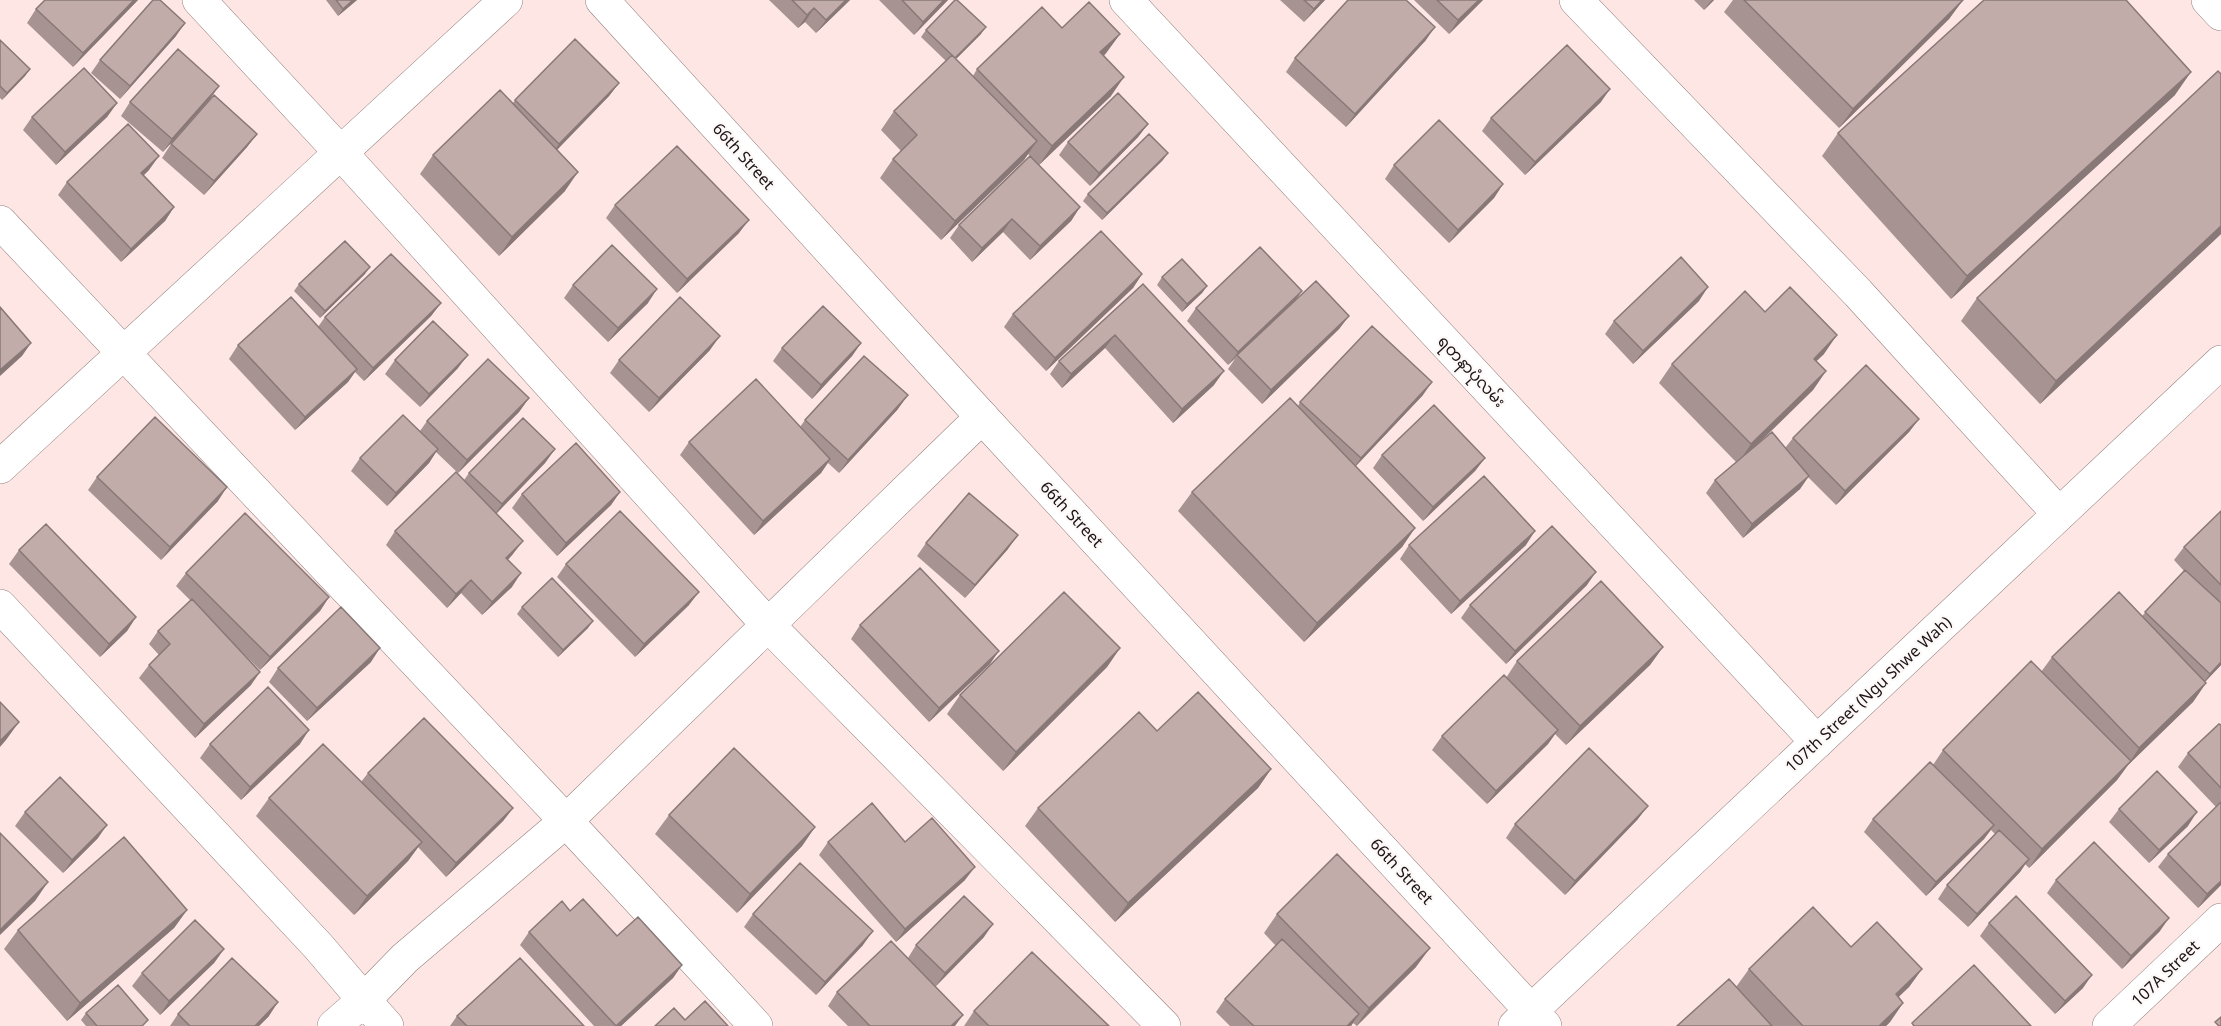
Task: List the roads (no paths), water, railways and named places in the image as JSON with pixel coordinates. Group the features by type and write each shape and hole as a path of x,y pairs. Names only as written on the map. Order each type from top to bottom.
{"street":[{"path":"199,0 341,153 768,625 1164,1026"},
{"path":"0,467 506,0"},
{"name":"66th Street","path":"602,0 1531,1021"},
{"name":"ရတနာပုံလမ်း","path":"1126,0 1817,742"},
{"path":"1576,0 1858,293 2059,514"},
{"path":"2208,0 2221,14"},
{"path":"0,222 566,821 756,1026"},
{"name":"107th Street (Ngu Shwe Wah)","path":"1531,1021 1817,742 2221,362"},
{"path":"334,1026 364,1000 405,958 566,821 982,417"},
{"path":"0,606 318,946 387,1026"},
{"name":"107A Street","path":"2109,1026 2221,920"}]}
